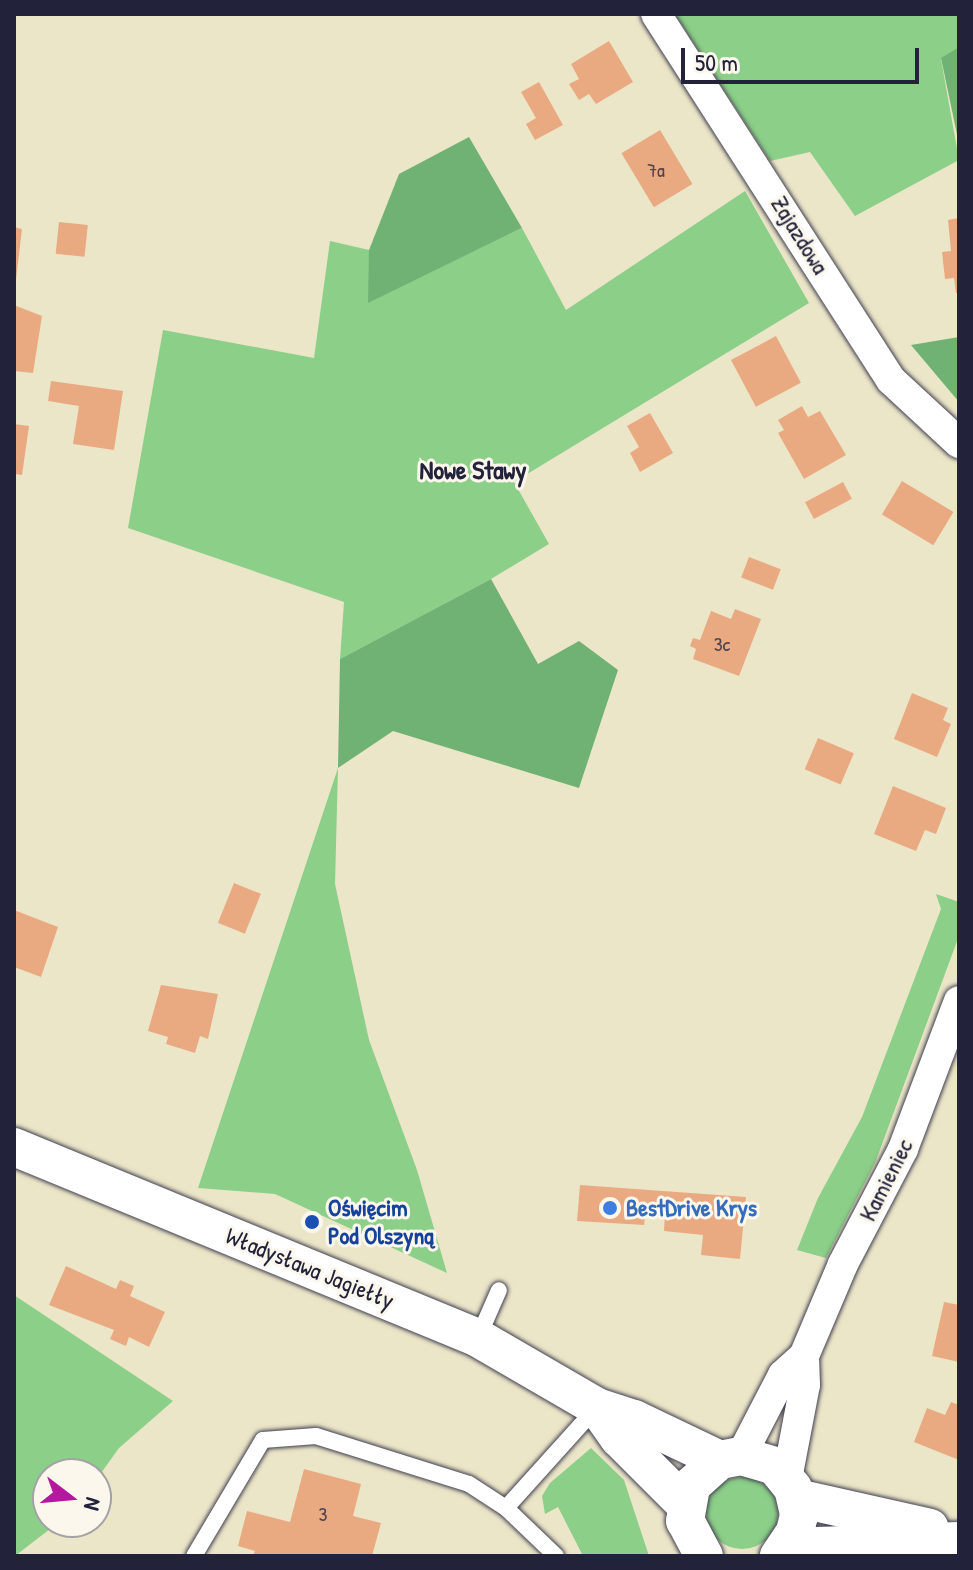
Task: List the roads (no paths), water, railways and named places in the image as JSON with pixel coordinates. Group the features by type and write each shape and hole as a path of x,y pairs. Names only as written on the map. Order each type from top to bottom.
{"street":[{"name":"Zajazdowa","path":"656,14 891,380 959,443"},
{"name":"Kamieniec","path":"730,1458 783,1375 804,1356 843,1264 903,1149 959,1001"},
{"name":"Władysława Jagiełły","path":"14,1147 478,1338 597,1407 730,1458 758,1458 792,1488"},
{"name":"Kamieniec","path":"792,1488 805,1385 804,1356"},
{"name":"Władysława Jagiełły","path":"597,1407 619,1438 685,1504"},
{"path":"701,1555 687,1530 685,1504 697,1478 730,1458"},
{"path":"792,1488 959,1539"},
{"path":"792,1488 799,1515 784,1552 959,1539"}],"lane":[{"path":"478,1338 499,1290"},
{"path":"506,1508 597,1407"},
{"path":"194,1556 263,1440 316,1436 469,1484 506,1508 556,1556"}],"place":[{"name":"BestDrive Krys","path":"610,1208"},
{"name":"Oświęcim Pod Olszyną","path":"312,1222"}],"district":[{"name":"Nowe Stawy","path":"473,470"}]}
